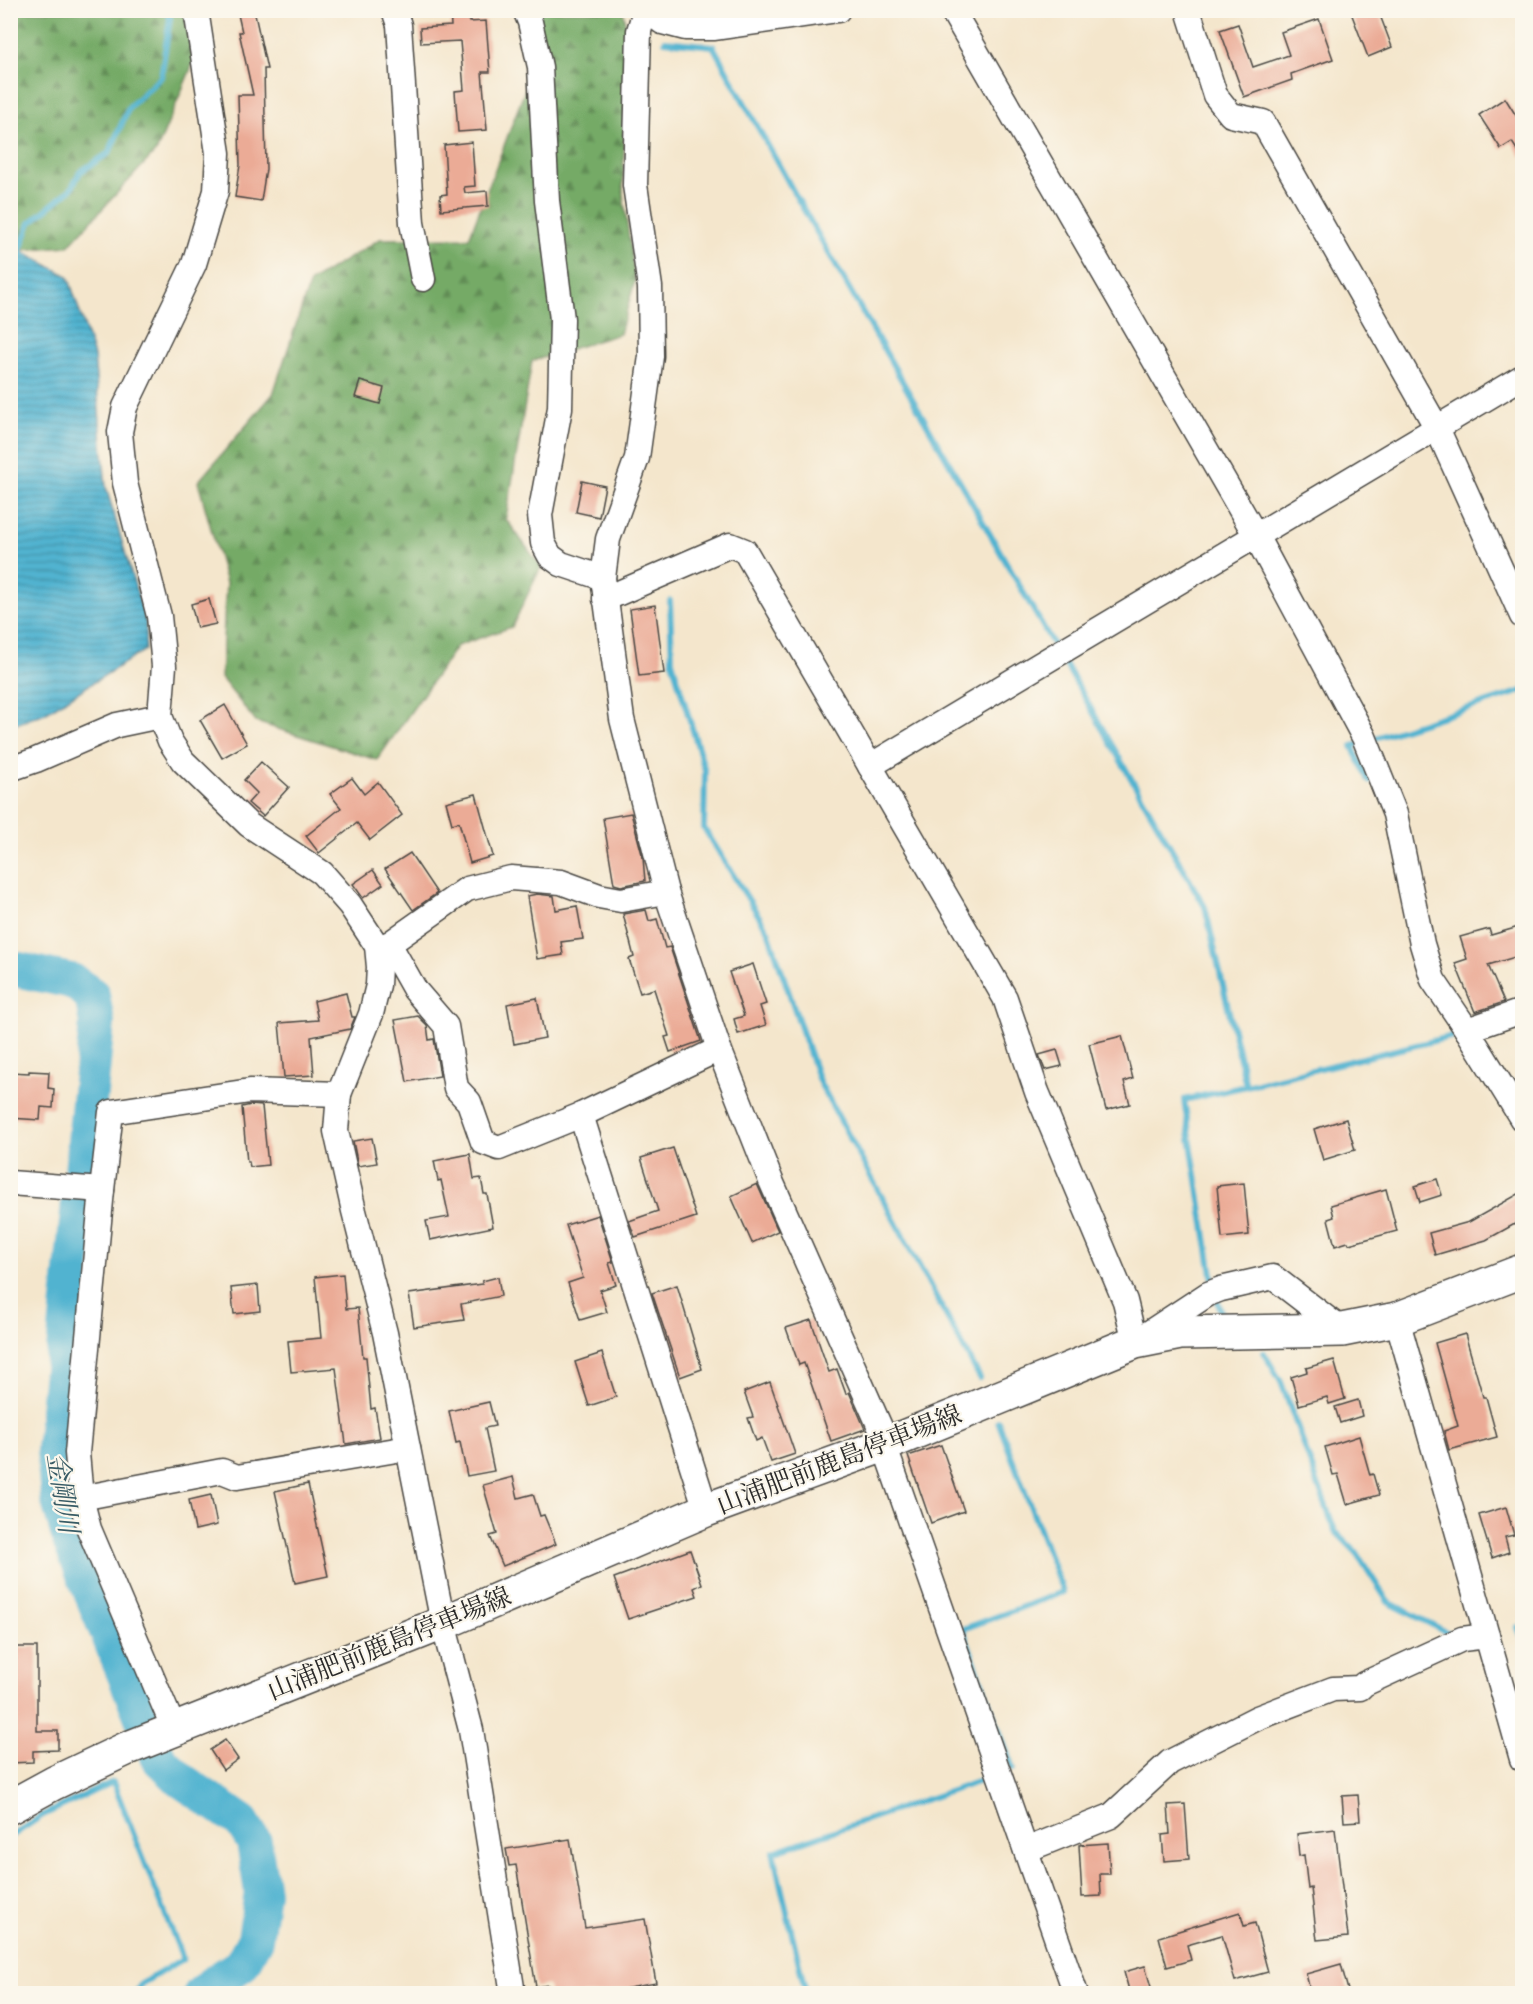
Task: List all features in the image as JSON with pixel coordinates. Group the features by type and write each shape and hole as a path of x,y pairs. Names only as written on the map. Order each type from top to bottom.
{"main road":[{"name":"山浦肥前鹿島停車場線","path":"10,1807 54,1782 128,1748 443,1623 706,1510 884,1445 1135,1342 1180,1334 1342,1330 1396,1319 1522,1271"}],"street":[{"path":"196,10 218,153 216,191 194,264 125,407 120,432 125,483 159,616 164,666 160,716 170,741 183,761 249,825 322,873 383,945 415,990 446,1026 456,1088 469,1102 483,1142 499,1148 581,1115 718,1048"},
{"path":"394,10 399,26 412,223 423,279"},
{"path":"525,10 540,67 547,201 562,319 560,408 540,515 543,543 550,556 604,588 730,545 745,551 1005,998 1037,1092 1125,1301 1135,1342 1215,1292 1273,1277 1342,1330"},
{"path":"838,10 715,28 685,28 662,22 645,10 639,31 635,184 650,287 651,356 637,458 608,539 604,588 622,719 666,892 718,1048 771,1181 880,1427 884,1445 1076,1994"},
{"path":"952,10 1256,536 1367,742 1395,814 1422,944 1433,980 1522,1119"},
{"path":"1188,10 1215,95 1231,115 1263,122 1437,428 1522,616"},
{"path":"870,766 1522,377"},
{"path":"10,769 117,725 160,716"},
{"path":"513,1994 471,1730 443,1623 385,1333 336,1131 339,1094 370,1014 383,945 467,889 511,878 561,882 599,896 621,900 666,892"},
{"path":"1467,1030 1522,1011"},
{"path":"174,1729 89,1529 81,1498 77,1453 111,1112 250,1091 339,1094"},
{"path":"581,1115 706,1510"},
{"path":"10,1183 102,1190"},
{"path":"1396,1319 1522,1759"},
{"path":"81,1498 222,1471 237,1478 408,1448"},
{"path":"1026,1850 1111,1816 1170,1762 1257,1718 1333,1689 1360,1688 1364,1684 1462,1640 1487,1636"}],"green space":[{"path":"10,11 184,11 194,61 157,150 68,246 11,251"},
{"path":"534,11 623,11 626,29 623,194 635,281 620,334 532,361 506,519 541,567 512,627 457,646 377,760 256,722 221,678 226,583 198,482 273,394 310,282 380,239 469,238 544,40"}],"water":[{"path":"20,250 68,276 94,356 106,487 146,623 145,650 45,713 11,726 10,251"}],"building":[{"path":"237,10 254,10 267,69 264,69 266,169 261,201 235,197 240,165 238,95 253,95 239,32 242,32"},
{"path":"450,10 469,10 469,22 486,21 490,72 482,72 487,130 458,132 455,91 464,90 460,41 421,43 420,28 451,26"},
{"path":"1350,10 1378,10 1392,47 1368,57"},
{"path":"1319,19 1333,59 1291,74 1292,80 1244,97 1220,30 1238,24 1253,67 1289,55 1281,32"},
{"path":"1505,98 1522,125 1522,158 1512,142 1501,149 1479,115"},
{"path":"472,142 475,186 464,187 465,193 487,191 488,206 441,210 440,195 447,194 444,145"},
{"path":"360,381 384,388 380,404 355,397"},
{"path":"582,481 605,486 599,517 576,512"},
{"path":"209,599 216,624 197,628 191,604"},
{"path":"655,605 664,673 639,676 630,609"},
{"path":"225,705 247,744 222,758 200,720"},
{"path":"261,762 289,787 263,816 248,803 257,793 244,780"},
{"path":"352,778 364,794 378,782 402,815 370,840 357,823 319,853 306,836 341,808 330,794"},
{"path":"476,794 493,856 470,863 459,822 452,824 446,802"},
{"path":"631,813 643,858 645,881 621,886 614,884 603,818"},
{"path":"410,853 437,893 413,910 385,869"},
{"path":"373,870 383,884 363,898 353,884"},
{"path":"537,894 554,896 556,910 577,906 583,939 561,942 563,955 537,959 527,896"},
{"path":"646,910 649,921 657,919 665,948 670,947 701,1041 670,1052 665,1037 669,1036 654,989 640,993 629,959 634,957 623,914"},
{"path":"1522,926 1522,955 1488,965 1504,1002 1475,1012 1455,963 1467,959 1460,937 1489,929 1491,935"},
{"path":"753,964 766,1004 760,1006 766,1025 738,1034 734,1019 744,1016 729,972"},
{"path":"346,993 352,1017 355,1017 350,1029 311,1037 314,1075 284,1077 279,1023 318,1020 314,1001"},
{"path":"537,998 545,1038 514,1044 507,1004"},
{"path":"418,1016 427,1025 429,1040 434,1039 440,1076 407,1082 395,1020"},
{"path":"1122,1036 1133,1079 1124,1082 1130,1104 1106,1110 1089,1044"},
{"path":"1057,1050 1062,1066 1045,1070 1039,1055"},
{"path":"29,1071 49,1072 48,1088 54,1089 53,1108 41,1107 40,1120 10,1118 10,1072 29,1073"},
{"path":"262,1106 268,1165 250,1167 247,1162 242,1107"},
{"path":"1346,1119 1355,1150 1323,1160 1314,1129"},
{"path":"372,1138 377,1163 358,1166 353,1141"},
{"path":"673,1148 696,1217 635,1237 629,1221 658,1211 641,1158"},
{"path":"470,1154 474,1179 481,1178 484,1194 487,1194 493,1227 430,1240 426,1221 449,1217 441,1180 438,1181 434,1161"},
{"path":"1437,1179 1442,1195 1420,1202 1415,1186"},
{"path":"1244,1183 1249,1235 1222,1238 1217,1186"},
{"path":"757,1184 778,1231 752,1243 731,1196"},
{"path":"1386,1189 1397,1231 1335,1246 1328,1219 1334,1217 1331,1205"},
{"path":"1522,1192 1522,1220 1486,1240 1435,1255 1429,1233 1469,1222"},
{"path":"598,1215 613,1262 609,1263 616,1285 600,1290 607,1312 580,1320 568,1283 583,1278 566,1225"},
{"path":"343,1274 346,1309 358,1308 371,1409 375,1408 380,1438 346,1444 336,1368 291,1372 288,1341 321,1338 315,1277"},
{"path":"498,1277 501,1296 461,1304 464,1320 414,1327 409,1294 482,1284 482,1281"},
{"path":"258,1285 260,1311 234,1314 231,1288"},
{"path":"677,1285 702,1369 680,1377 652,1293"},
{"path":"811,1320 829,1372 837,1369 846,1394 849,1392 865,1429 831,1441 804,1363 799,1365 786,1328"},
{"path":"1465,1334 1497,1437 1449,1450 1444,1431 1458,1426 1435,1343"},
{"path":"602,1353 616,1397 589,1406 575,1362"},
{"path":"1334,1360 1345,1399 1329,1404 1327,1397 1299,1405 1291,1377 1307,1372 1306,1368"},
{"path":"770,1382 795,1454 771,1462 762,1438 756,1441 748,1418 753,1417 744,1392"},
{"path":"1358,1400 1362,1416 1340,1423 1335,1407"},
{"path":"489,1402 495,1426 485,1428 494,1471 467,1476 460,1442 456,1443 449,1411"},
{"path":"1359,1436 1370,1475 1373,1474 1379,1495 1347,1504 1338,1474 1333,1475 1325,1447"},
{"path":"941,1445 964,1511 931,1523 908,1456"},
{"path":"513,1477 518,1498 533,1494 540,1516 544,1515 556,1544 503,1566 490,1536 497,1534 483,1485"},
{"path":"308,1484 328,1576 295,1583 275,1491"},
{"path":"211,1495 217,1525 195,1530 189,1500"},
{"path":"1506,1507 1514,1535 1505,1537 1509,1552 1492,1558 1479,1515"},
{"path":"690,1550 702,1584 694,1588 697,1596 628,1619 614,1578"},
{"path":"10,1647 37,1647 37,1731 58,1731 58,1750 33,1751 33,1762 10,1763"},
{"path":"225,1740 238,1759 223,1770 210,1750"},
{"path":"1358,1795 1360,1821 1344,1822 1342,1796"},
{"path":"1185,1804 1189,1859 1164,1861 1162,1835 1170,1834 1168,1805"},
{"path":"1335,1829 1348,1937 1317,1940 1311,1888 1308,1889 1304,1855 1299,1856 1297,1834"},
{"path":"570,1839 585,1928 645,1919 656,1983 596,1994 550,1994 548,1985 536,1987 516,1865 509,1866 506,1849"},
{"path":"1108,1843 1110,1874 1100,1874 1101,1896 1082,1897 1079,1845"},
{"path":"1240,1912 1244,1926 1255,1923 1268,1972 1235,1981 1222,1935 1187,1945 1191,1960 1167,1967 1159,1937"},
{"path":"1341,1964 1349,1994 1311,1994 1306,1974"},
{"path":"1145,1966 1153,1994 1130,1994 1124,1972"}],"waterway":[{"path":"10,264 20,250 30,223 71,189 80,172 109,153 129,107 161,77 170,18 166,10"},
{"path":"697,10 710,14"},
{"path":"665,41 713,46 796,196 1053,644"},
{"path":"670,601 672,661 705,771 704,828 768,931 819,1081 980,1378"},
{"path":"1063,660 1205,907 1246,1086 1184,1100 1214,1287"},
{"path":"1372,739 1522,691"},
{"path":"1362,743 1352,746 1369,781"},
{"name":"金剛川","path":"10,968 72,981 92,995 97,1023 54,1450 58,1498 71,1543 159,1759 181,1780 242,1822 254,1842 262,1892 255,1939 241,1965 201,1994"},
{"path":"1246,1086 1458,1035 1455,1031"},
{"path":"1216,1297 1222,1314"},
{"path":"1264,1353 1281,1382 1335,1531 1356,1552 1388,1602 1454,1636"},
{"path":"998,1421 1063,1592 963,1629 1013,1769"},
{"path":"1518,1628 1522,1637"},
{"path":"806,1994 773,1852 986,1779"},
{"path":"10,1837 43,1815 113,1782 183,1959 141,1984 135,1994"}]}
